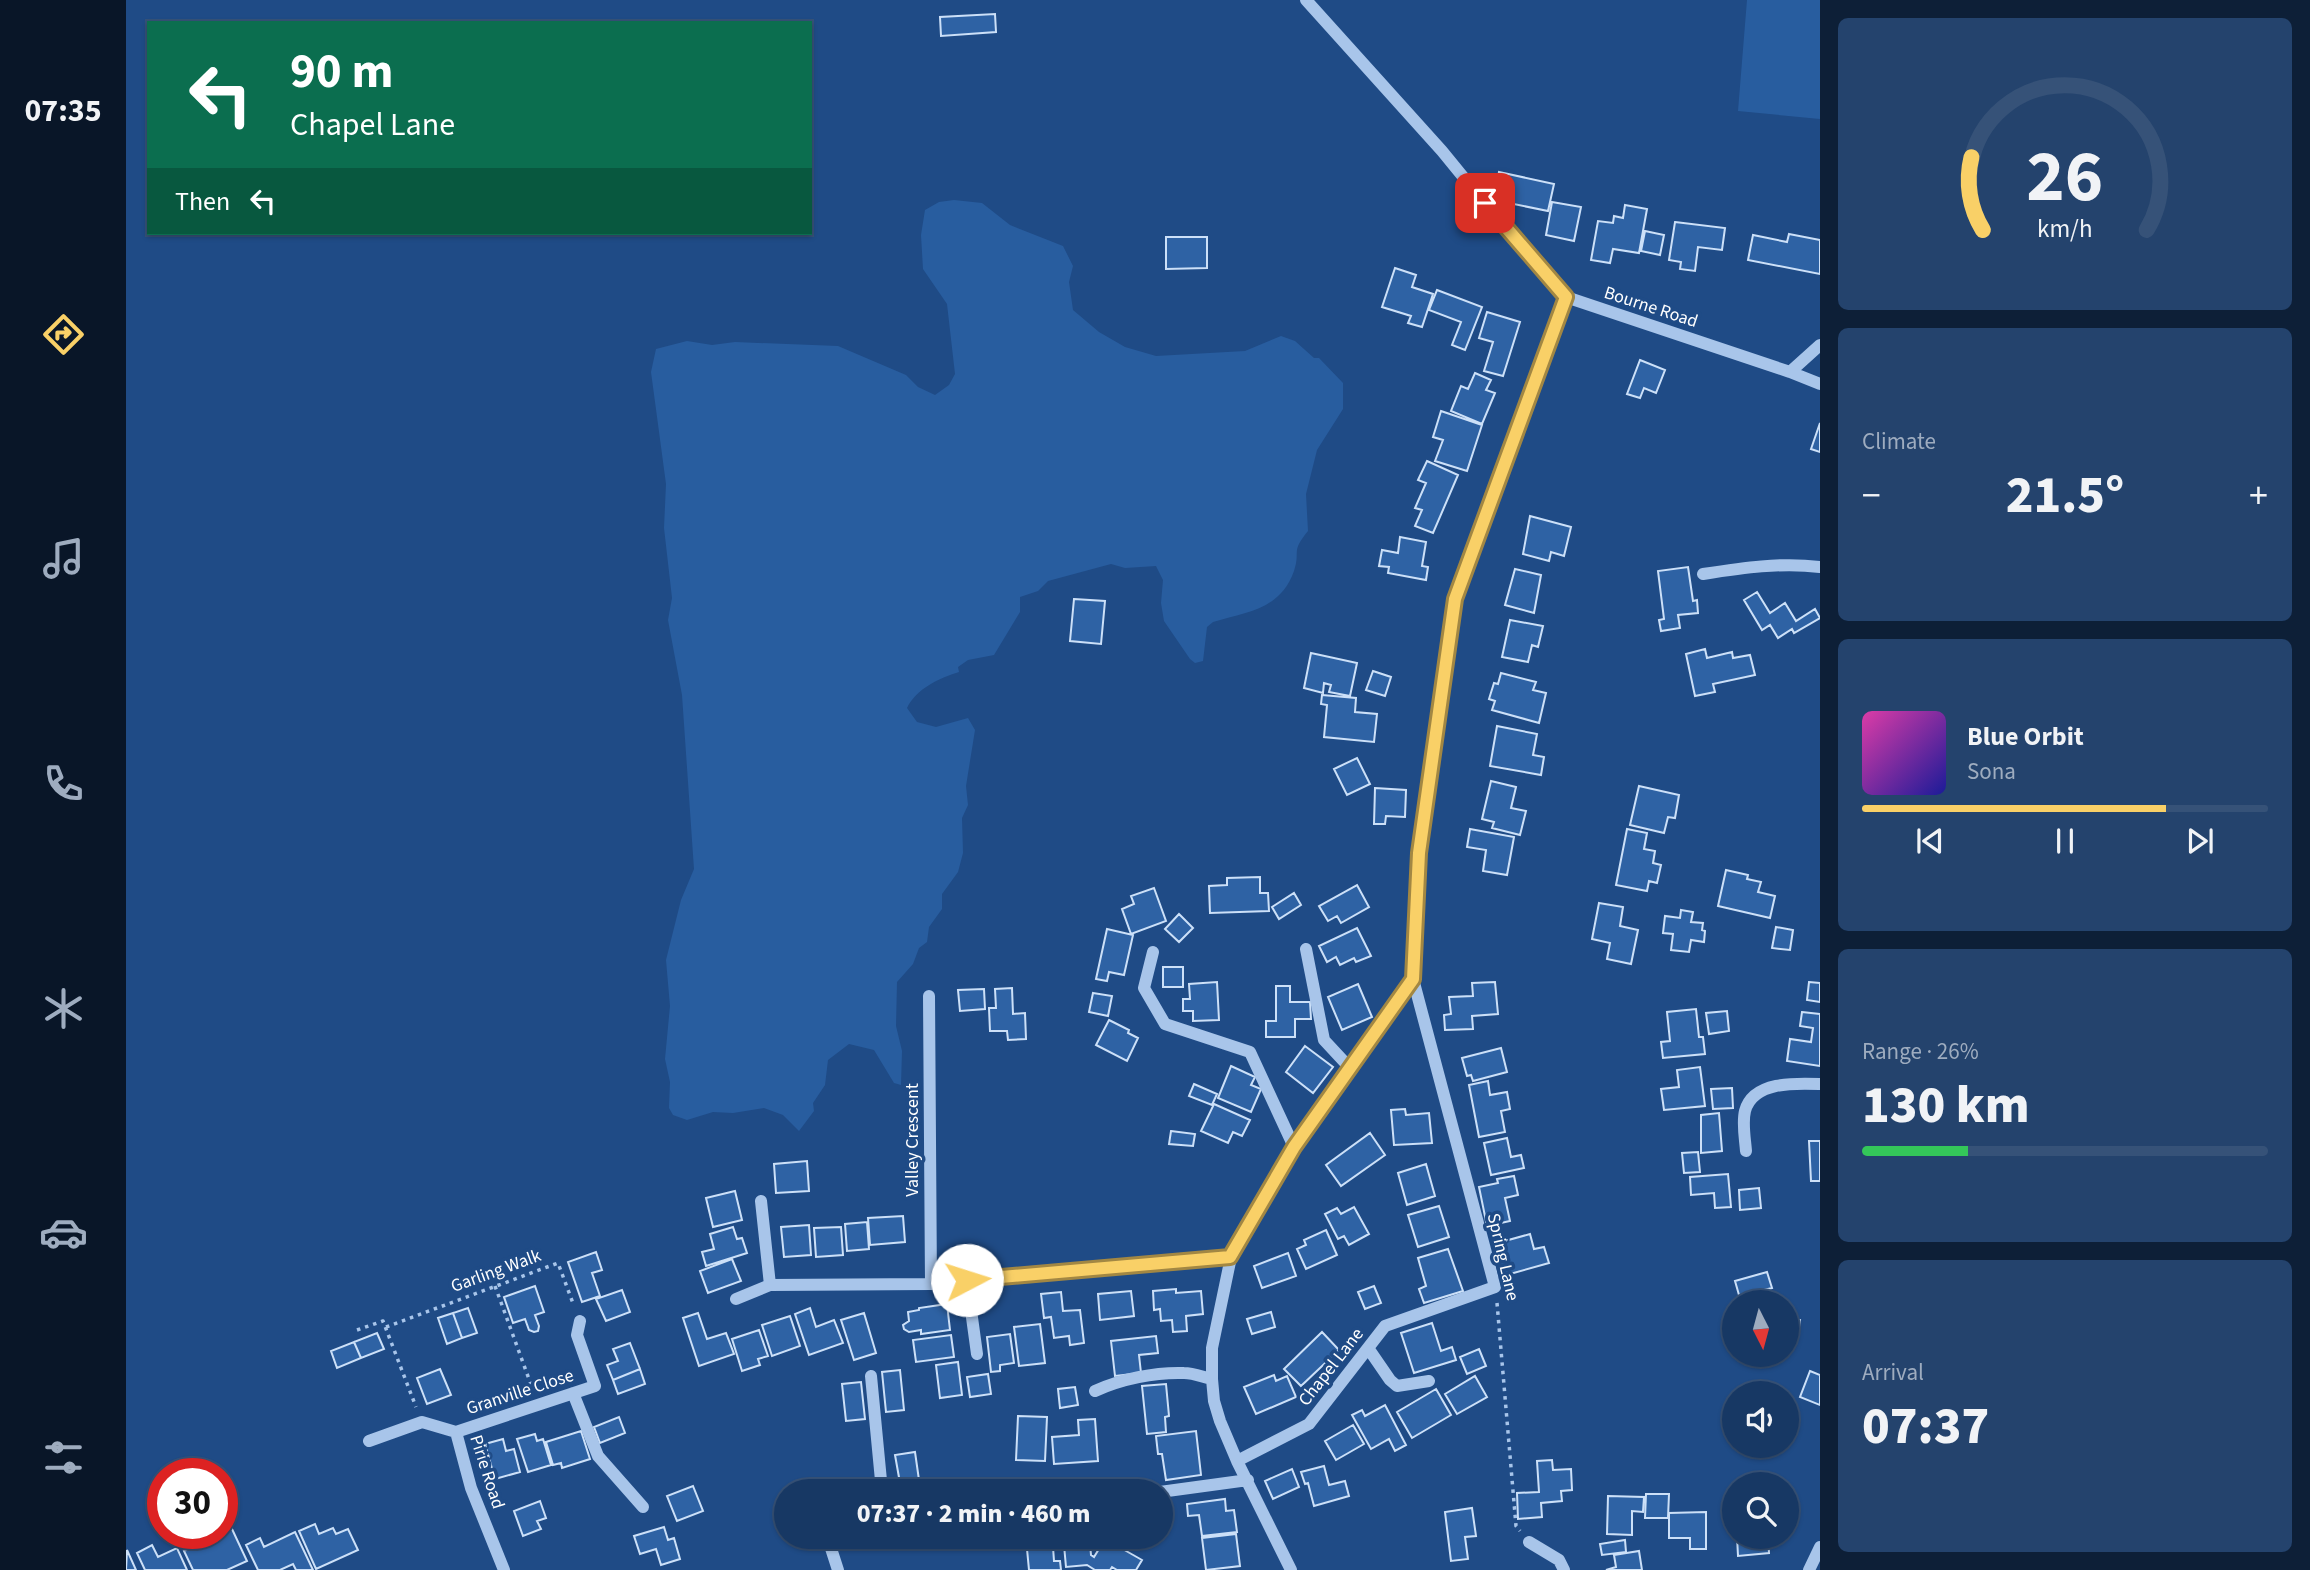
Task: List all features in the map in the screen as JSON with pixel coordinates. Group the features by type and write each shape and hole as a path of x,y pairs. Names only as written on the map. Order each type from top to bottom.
{"street":[{"name":"Bourne Road","path":"1306,0 1443,151 1513,238 1566,297 1820,384"},
{"path":"1291,1570 1220,1421 1212,1379 1212,1348 1230,1257 1294,1147 1413,979 1419,853 1455,599 1566,297"},
{"path":"1790,372 1820,345"},
{"path":"1703,574 1751,567 1820,567"},
{"path":"1306,949 1324,1040 1350,1068"},
{"path":"1153,952 1144,988 1165,1024 1250,1052 1294,1147"},
{"name":"Spring Lane","path":"1413,979 1495,1287"},
{"name":"Valley Crescent","path":"929,996 930,1284"},
{"path":"1746,1151 1744,1114 1756,1095 1779,1085 1820,1084"},
{"path":"761,1201 770,1285"},
{"path":"736,1299 770,1285 930,1284 1230,1257"},
{"path":"967,1280 977,1354"},
{"name":"Chapel Lane","path":"1237,1461 1309,1424 1385,1326 1495,1287"},
{"name":"Granville Close","path":"456,1432 595,1386 577,1335 580,1321"},
{"path":"1368,1348 1390,1380 1397,1385 1429,1381"},
{"path":"1095,1391 1109,1385 1150,1376 1186,1373 1212,1379"},
{"path":"871,1376 881,1479"},
{"path":"573,1393 598,1456 643,1507"},
{"path":"369,1441 422,1422"},
{"name":"Pirie Road","path":"422,1422 456,1432 471,1488 505,1570"},
{"path":"1173,1490 1248,1480"},
{"path":"1530,1542 1559,1560 1564,1570"},
{"path":"1808,1570 1820,1547"},
{"path":"831,1549 838,1570"}],"path":[{"name":"Garling Walk","path":"357,1331 383,1321 386,1327 558,1263 580,1321"},
{"path":"495,1286 538,1405"},
{"name":"Spring Lane","path":"1495,1287 1516,1526 1530,1542"},
{"path":"386,1327 422,1422"}],"shaded area":[{"path":"1747,0 1820,0 1820,119 1738,111"},
{"path":"954,200 982,203 1010,225 1063,246 1073,266 1069,282 1073,310 1099,332 1125,347 1156,356 1245,351 1281,336 1295,341 1314,358 1319,358 1343,383 1343,409 1317,450 1306,494 1308,531 1298,548 1294,571 1280,594 1271,602 1250,612 1213,622 1207,627 1203,661 1195,663 1190,659 1164,621 1161,603 1163,580 1156,566 1125,568 1111,564 1048,581 1038,591 1020,597 1020,612 994,655 968,660 958,667 959,672 936,681 916,695 907,708 917,722 936,727 968,718 975,730 966,786 968,805 962,818 963,853 958,872 942,894 942,909 929,927 927,942 919,948 913,964 897,982 896,1026 902,1051 901,1085 894,1083 874,1050 849,1044 828,1060 825,1085 813,1103 814,1111 799,1131 783,1115 764,1108 733,1113 713,1112 687,1120 673,1115 669,1108 670,1082 665,1059 670,1006 666,960 681,900 694,869 682,695 668,620 672,598 664,528 666,484 651,372 656,349 687,341 712,345 735,342 838,346 906,375 918,387 935,395 949,385 955,374 947,304 923,269 921,235 925,210 939,202"}],"building":[{"path":"995,14 996,32 941,36 940,17"},
{"path":"1499,172 1554,184 1548,211 1494,200"},
{"path":"1552,202 1581,207 1574,241 1546,235"},
{"path":"1625,205 1647,209 1639,253 1613,249 1610,263 1591,260 1598,221 1613,223 1614,216 1623,218"},
{"path":"1675,222 1725,228 1722,250 1698,247 1695,271 1680,269 1681,262 1669,260"},
{"path":"1645,231 1664,235 1660,255 1641,251"},
{"path":"1789,234 1820,240 1820,274 1748,260 1753,235 1787,242"},
{"path":"1166,237 1207,237 1207,268 1166,269"},
{"path":"1395,268 1416,275 1412,287 1433,294 1422,327 1408,323 1411,316 1382,307"},
{"path":"1437,290 1482,307 1465,350 1452,345 1461,322 1429,310"},
{"path":"1487,312 1520,322 1503,376 1484,371 1493,342 1479,338"},
{"path":"1640,360 1665,370 1656,393 1644,388 1640,398 1627,394"},
{"path":"1475,373 1491,380 1486,390 1495,393 1482,424 1451,411 1461,386 1468,389"},
{"path":"1441,411 1482,425 1467,471 1435,461 1443,440 1433,437"},
{"path":"1820,423 1820,452 1811,449"},
{"path":"1427,461 1458,475 1433,533 1415,526 1422,510 1415,508 1426,483 1418,480"},
{"path":"1530,516 1571,527 1564,556 1551,552 1549,561 1523,554"},
{"path":"1400,537 1426,542 1422,566 1428,567 1426,580 1388,573 1389,567 1379,566 1382,550 1398,553"},
{"path":"1688,567 1693,601 1697,600 1698,613 1678,615 1680,628 1661,631 1659,620 1664,619 1658,571"},
{"path":"1515,569 1541,575 1534,613 1505,605"},
{"path":"1757,592 1770,613 1785,603 1796,621 1815,609 1820,618 1794,633 1792,629 1778,638 1770,625 1762,630 1744,600"},
{"path":"1074,599 1105,601 1101,644 1070,641"},
{"path":"1510,620 1543,626 1538,647 1532,645 1528,662 1502,657"},
{"path":"1705,649 1707,658 1732,652 1733,658 1750,655 1755,675 1713,684 1715,692 1695,696 1686,654"},
{"path":"1311,653 1357,663 1350,696 1329,692 1331,685 1324,683 1323,693 1304,688"},
{"path":"1373,671 1391,677 1385,696 1366,690"},
{"path":"1501,673 1536,682 1533,690 1546,693 1539,723 1492,710 1495,701 1489,699 1494,683 1498,684"},
{"path":"1322,695 1356,698 1355,712 1377,714 1374,742 1324,737 1327,705 1321,704"},
{"path":"1497,726 1537,734 1533,755 1544,757 1541,775 1490,766"},
{"path":"1357,758 1370,784 1347,795 1334,769"},
{"path":"1491,781 1516,787 1511,808 1526,811 1520,835 1492,828 1494,822 1482,819"},
{"path":"1639,786 1679,795 1675,818 1668,817 1664,833 1630,825"},
{"path":"1375,788 1406,790 1405,817 1386,816 1385,824 1374,824"},
{"path":"1470,829 1514,837 1507,875 1483,871 1486,850 1467,847"},
{"path":"1627,829 1647,833 1644,849 1655,851 1653,863 1661,865 1657,883 1649,881 1647,891 1616,885"},
{"path":"1726,870 1748,875 1747,879 1761,882 1758,892 1775,896 1770,918 1718,906"},
{"path":"1260,877 1260,893 1268,893 1269,911 1210,913 1209,886 1227,885 1227,878"},
{"path":"1357,885 1369,907 1341,923 1337,916 1328,921 1319,906"},
{"path":"1154,888 1166,921 1131,934 1122,909 1134,904 1131,896"},
{"path":"1294,893 1301,905 1279,919 1272,907"},
{"path":"1599,903 1623,907 1620,926 1638,930 1631,964 1607,959 1610,943 1592,939"},
{"path":"1681,910 1693,912 1691,922 1703,923 1702,930 1705,931 1704,942 1691,940 1689,952 1671,950 1673,934 1663,933 1665,916 1680,918"},
{"path":"1179,914 1193,928 1179,942 1165,929"},
{"path":"1776,927 1793,930 1790,950 1772,948"},
{"path":"1357,928 1371,956 1356,962 1354,958 1340,965 1336,957 1327,962 1319,946"},
{"path":"1107,929 1133,935 1124,975 1109,972 1107,981 1096,979"},
{"path":"1163,967 1183,967 1183,987 1163,987"},
{"path":"1217,982 1219,1020 1193,1021 1193,1011 1183,1011 1183,999 1190,999 1189,984"},
{"path":"1495,982 1498,1014 1472,1016 1473,1029 1445,1030 1444,1015 1451,1014 1449,997 1473,996 1472,983"},
{"path":"1809,982 1820,983 1820,1002 1807,1000"},
{"path":"1358,984 1372,1017 1342,1030 1328,997"},
{"path":"1276,986 1290,986 1290,1002 1310,1002 1311,1019 1295,1019 1295,1037 1266,1037 1266,1021 1276,1021"},
{"path":"1012,988 1013,1014 1025,1013 1026,1039 1008,1040 1007,1031 990,1031 989,1008 996,1008 995,989"},
{"path":"984,989 985,1009 960,1011 958,990"},
{"path":"1093,993 1112,996 1108,1016 1089,1012"},
{"path":"1696,1009 1699,1037 1703,1037 1705,1054 1663,1058 1661,1042 1670,1041 1667,1012"},
{"path":"1727,1011 1729,1031 1709,1034 1706,1013"},
{"path":"1802,1012 1820,1014 1820,1066 1787,1061 1790,1039 1811,1042 1813,1028 1800,1026"},
{"path":"1109,1020 1138,1038 1127,1061 1096,1045"},
{"path":"1305,1046 1333,1067 1313,1093 1286,1072"},
{"path":"1501,1048 1507,1072 1473,1081 1471,1075 1467,1076 1462,1058"},
{"path":"1231,1066 1255,1077 1251,1085 1261,1089 1251,1112 1218,1098"},
{"path":"1700,1067 1705,1106 1664,1110 1661,1089 1679,1087 1677,1070"},
{"path":"1488,1081 1490,1095 1507,1092 1510,1109 1501,1111 1505,1132 1479,1137 1469,1085"},
{"path":"1194,1084 1217,1094 1212,1105 1189,1096"},
{"path":"1732,1088 1733,1108 1713,1109 1711,1089"},
{"path":"1214,1104 1250,1120 1242,1136 1233,1132 1228,1143 1201,1131"},
{"path":"1405,1109 1406,1115 1429,1113 1432,1143 1394,1145 1391,1110"},
{"path":"1719,1113 1722,1151 1701,1153 1701,1115"},
{"path":"1171,1131 1195,1134 1193,1146 1169,1144"},
{"path":"1370,1133 1385,1155 1341,1186 1326,1165"},
{"path":"1507,1138 1511,1157 1521,1155 1524,1168 1491,1175 1484,1143"},
{"path":"1809,1141 1820,1141 1820,1181 1811,1181"},
{"path":"1698,1152 1700,1172 1684,1173 1682,1153"},
{"path":"807,1161 809,1191 776,1193 774,1164"},
{"path":"1426,1164 1435,1196 1407,1205 1398,1173"},
{"path":"1728,1174 1731,1207 1715,1208 1714,1193 1691,1195 1690,1177"},
{"path":"1514,1176 1518,1195 1505,1198 1510,1221 1487,1226 1479,1187 1498,1183 1497,1179"},
{"path":"1759,1188 1761,1208 1740,1210 1739,1190"},
{"path":"735,1191 742,1220 713,1227 706,1198"},
{"path":"1439,1206 1449,1237 1418,1247 1408,1215"},
{"path":"1354,1207 1369,1234 1349,1245 1344,1236 1338,1239 1325,1214 1337,1208 1341,1214"},
{"path":"903,1216 905,1242 870,1245 868,1218"},
{"path":"867,1222 869,1249 847,1251 845,1224"},
{"path":"809,1225 811,1255 784,1257 781,1227"},
{"path":"733,1227 737,1239 742,1238 747,1253 706,1266 702,1252 714,1249 710,1234"},
{"path":"841,1227 843,1255 816,1257 814,1228"},
{"path":"1326,1230 1337,1255 1306,1269 1297,1249 1306,1245 1304,1240"},
{"path":"1530,1234 1534,1249 1544,1247 1549,1263 1503,1276 1494,1244"},
{"path":"1448,1249 1463,1291 1424,1303 1419,1289 1426,1286 1418,1258"},
{"path":"596,1252 602,1270 592,1273 600,1296 582,1302 568,1262"},
{"path":"1288,1253 1296,1276 1262,1288 1254,1266"},
{"path":"732,1259 741,1281 708,1293 700,1271"},
{"path":"1767,1272 1772,1288 1738,1290 1735,1281"},
{"path":"535,1286 544,1312 535,1315 539,1326 538,1331 534,1332 529,1330 525,1319 513,1323 504,1297"},
{"path":"1374,1286 1381,1303 1365,1309 1358,1292"},
{"path":"1176,1289 1176,1293 1201,1291 1203,1314 1186,1316 1187,1331 1173,1332 1172,1320 1161,1321 1160,1309 1154,1310 1153,1291"},
{"path":"622,1290 630,1312 606,1321 596,1299"},
{"path":"1131,1291 1134,1316 1100,1320 1098,1294"},
{"path":"1061,1292 1063,1311 1080,1310 1084,1343 1070,1345 1069,1336 1054,1338 1051,1317 1044,1318 1041,1294"},
{"path":"947,1304 950,1330 921,1334 921,1330 909,1332 904,1329 903,1325 909,1321 908,1312"},
{"path":"468,1308 477,1333 462,1338 453,1313"},
{"path":"810,1308 816,1327 834,1320 843,1343 809,1355 795,1314"},
{"path":"1271,1312 1275,1327 1252,1334 1247,1319"},
{"path":"453,1313 462,1338 447,1344 438,1318"},
{"path":"698,1313 707,1339 726,1333 734,1354 699,1366 683,1318"},
{"path":"864,1313 876,1353 854,1360 841,1320"},
{"path":"790,1316 800,1346 772,1356 762,1325"},
{"path":"1432,1323 1441,1351 1452,1347 1456,1360 1414,1373 1401,1333"},
{"path":"1040,1324 1045,1363 1019,1366 1014,1327"},
{"path":"759,1330 768,1356 758,1359 760,1365 742,1371 732,1339"},
{"path":"1322,1332 1339,1350 1301,1386 1284,1369"},
{"path":"377,1333 384,1349 361,1358 354,1342"},
{"path":"1010,1334 1014,1363 1000,1365 1000,1371 991,1372 987,1337"},
{"path":"951,1335 954,1357 916,1362 913,1340"},
{"path":"1156,1336 1158,1353 1139,1355 1141,1373 1115,1376 1111,1341"},
{"path":"354,1342 361,1358 337,1368 331,1351"},
{"path":"630,1343 640,1369 613,1380 607,1365 618,1361 613,1349"},
{"path":"1479,1349 1486,1366 1467,1374 1460,1357"},
{"path":"958,1362 962,1395 940,1398 936,1365"},
{"path":"440,1369 451,1395 427,1404 417,1378"},
{"path":"640,1369 645,1384 618,1394 613,1380"},
{"path":"900,1370 904,1410 886,1412 882,1372"},
{"path":"1810,1371 1820,1375 1820,1405 1800,1397"},
{"path":"988,1374 991,1394 970,1397 967,1377"},
{"path":"1274,1375 1276,1381 1287,1376 1296,1397 1256,1414 1244,1387"},
{"path":"1475,1376 1487,1397 1457,1414 1445,1394"},
{"path":"861,1382 865,1419 846,1421 842,1384"},
{"path":"1166,1384 1169,1416 1165,1417 1166,1432 1147,1434 1142,1386"},
{"path":"1075,1387 1078,1405 1060,1408 1058,1389"},
{"path":"1436,1389 1451,1415 1412,1438 1397,1412"},
{"path":"1385,1405 1406,1445 1395,1451 1389,1439 1371,1449 1352,1415 1362,1410 1365,1416"},
{"path":"1018,1416 1047,1417 1045,1461 1016,1460"},
{"path":"619,1417 625,1433 600,1443 594,1427"},
{"path":"1095,1419 1098,1461 1054,1464 1052,1437 1079,1435 1078,1420"},
{"path":"1353,1425 1364,1444 1336,1460 1325,1441"},
{"path":"581,1431 590,1459 562,1468 561,1463 553,1465 546,1442"},
{"path":"1196,1431 1201,1475 1166,1479 1156,1436"},
{"path":"535,1434 537,1441 543,1439 551,1465 528,1472 517,1439"},
{"path":"503,1439 506,1451 514,1449 520,1472 495,1479 485,1444"},
{"path":"915,1452 919,1479 899,1479 895,1455"},
{"path":"1552,1460 1553,1470 1571,1469 1572,1490 1561,1491 1562,1501 1541,1503 1542,1517 1518,1519 1517,1493 1539,1492 1537,1461"},
{"path":"1324,1466 1329,1485 1345,1481 1349,1496 1314,1506 1308,1483 1305,1484 1301,1472"},
{"path":"1292,1469 1299,1487 1273,1499 1265,1481"},
{"path":"693,1486 703,1511 677,1521 667,1496"},
{"path":"1646,1494 1669,1494 1668,1518 1645,1518"},
{"path":"1608,1496 1644,1497 1643,1512 1632,1511 1632,1535 1607,1534"},
{"path":"1225,1499 1226,1511 1234,1510 1237,1532 1202,1536 1199,1515 1188,1516 1187,1504"},
{"path":"540,1501 546,1518 537,1521 541,1529 523,1536 514,1511"},
{"path":"1472,1508 1476,1536 1465,1537 1468,1559 1451,1561 1445,1512"},
{"path":"1706,1512 1706,1549 1690,1549 1690,1538 1669,1538 1669,1513"},
{"path":"315,1524 319,1534 333,1528 336,1534 348,1529 358,1550 316,1569 299,1531"},
{"path":"664,1527 668,1540 674,1538 680,1559 661,1565 656,1549 640,1554 634,1536"},
{"path":"295,1532 313,1570 296,1570 293,1564 280,1570 258,1570 246,1545 260,1538 264,1547"},
{"path":"1236,1534 1240,1566 1206,1570 1202,1538"},
{"path":"1625,1540 1626,1552 1602,1555 1600,1544"},
{"path":"238,1542 247,1561 227,1570 193,1570 184,1551 238,1549"},
{"path":"147,1548 154,1549 158,1557 177,1549 187,1570 145,1570 137,1553"},
{"path":"1027,1549 1053,1549 1054,1561 1060,1561 1061,1570 1029,1570"},
{"path":"1064,1549 1090,1549 1094,1557 1099,1549 1123,1549 1142,1560 1136,1570 1117,1570 1112,1567 1110,1570 1095,1570 1087,1565 1066,1567"},
{"path":"1738,1549 1769,1549 1769,1553 1738,1556"},
{"path":"127,1550 136,1570 126,1570"},
{"path":"1639,1551 1642,1570 1606,1570 1616,1567 1614,1555"}],"route":[{"path":"967,1280 1230,1257 1294,1147 1413,979 1419,853 1455,599 1566,297 1485,203"}]}
